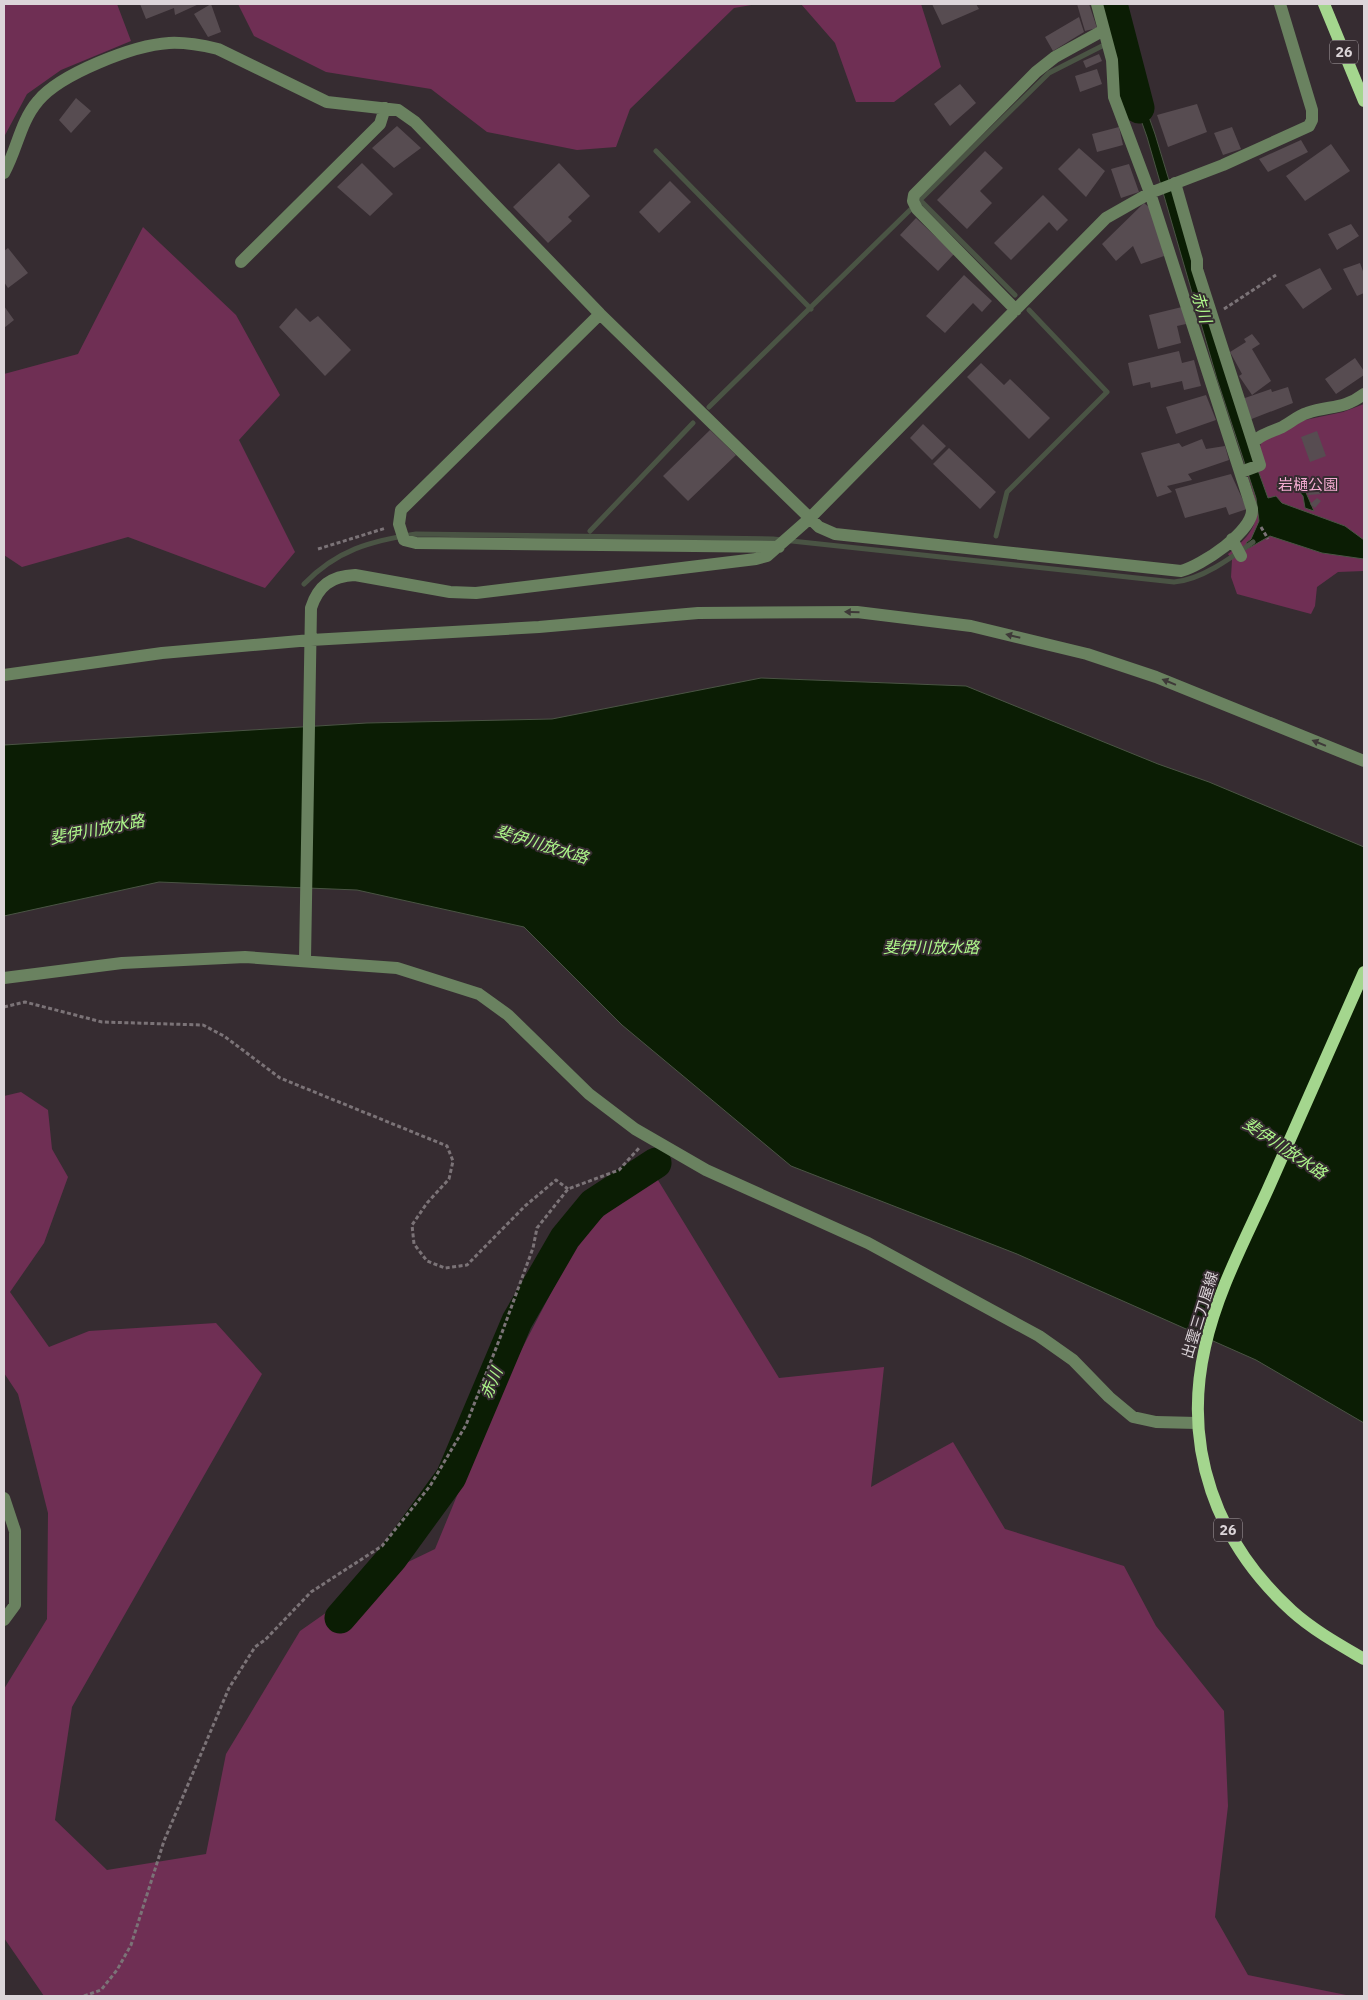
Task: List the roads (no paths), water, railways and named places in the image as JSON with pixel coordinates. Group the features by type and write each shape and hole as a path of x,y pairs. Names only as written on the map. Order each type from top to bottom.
{"main road":[{"name":"26","path":"1324,4 1364,101"},
{"name":"出雲三刀屋線","path":"1364,972 1227,1280 1205,1345 1198,1386 1197,1423 1200,1454 1209,1484 1220,1516 1238,1549 1262,1580 1293,1612 1335,1642 1364,1659"}],"street":[{"path":"4,173 26,117 38,100 72,76 146,46 168,43 198,44 218,50 327,102 398,110 415,122 600,314 809,519 826,532 1182,571 1237,549 1253,514 1248,469 1212,376 1155,191 1114,96 1112,60 1097,4"},
{"path":"305,960 312,664 311,608 315,596 326,583 343,576 355,575 450,592 476,593 756,559 767,556 809,519 1106,218 1155,191 1223,166 1309,126 1312,120 1312,110 1280,4"},
{"path":"1016,310 917,209 913,201 914,195 1036,72 1055,56 1104,30"},
{"path":"241,262 380,124 385,108"},
{"path":"1174,184 1228,371 1260,465 1248,469"},
{"path":"600,314 401,510 401,531 416,543 783,543"},
{"path":"1212,376 1228,371"},
{"path":"1253,443 1261,436 1286,425 1299,416 1320,409 1340,407 1364,394"},
{"path":"4,675 162,653 311,640 539,627 698,613 857,612 911,616 971,626 1096,657 1156,677 1364,761"},
{"path":"4,978 122,963 245,957 398,968 479,994 508,1015 589,1094 649,1138 706,1170 868,1243 1039,1336 1073,1360 1109,1397 1134,1417 1156,1422 1197,1423"},
{"path":"4,1498 15,1531 15,1605 4,1620"}],"water":[{"path":"1131,66 1155,134 1250,448 1268,498 1276,496 1282,503 1345,526 1364,540 1364,559 1322,553 1270,536 1249,548 1246,543 1251,539 1259,521 1256,498 1217,379 1147,137 1123,69"},
{"path":"1296,484 1304,488 1314,511 1305,508 1303,496 1298,490 1280,489 1276,485"},
{"name":"斐伊川放水路","path":"761,678 966,686 1158,764 1209,782 1364,847 1364,1423 1256,1360 1017,1254 791,1166 622,1025 524,927 357,890 159,882 4,916 4,745 367,723 552,719"}],"waterway":[{"name":"赤川","path":"1112,4 1139,108"},
{"path":"1015,295 920,200 1049,73 1102,46"},
{"path":"656,151 811,309"},
{"path":"709,407 910,210"},
{"path":"996,536 1007,492 1107,392 1029,310"},
{"path":"590,531 693,423"},
{"path":"304,584 329,563 355,549 384,540 416,534 773,539 1174,582 1205,573 1253,542"},
{"name":"赤川","path":"340,1618 392,1558 451,1477 517,1321 565,1238 593,1204 656,1163"}],"park label":[{"name":"岩樋公園","path":"1308,485"}]}
